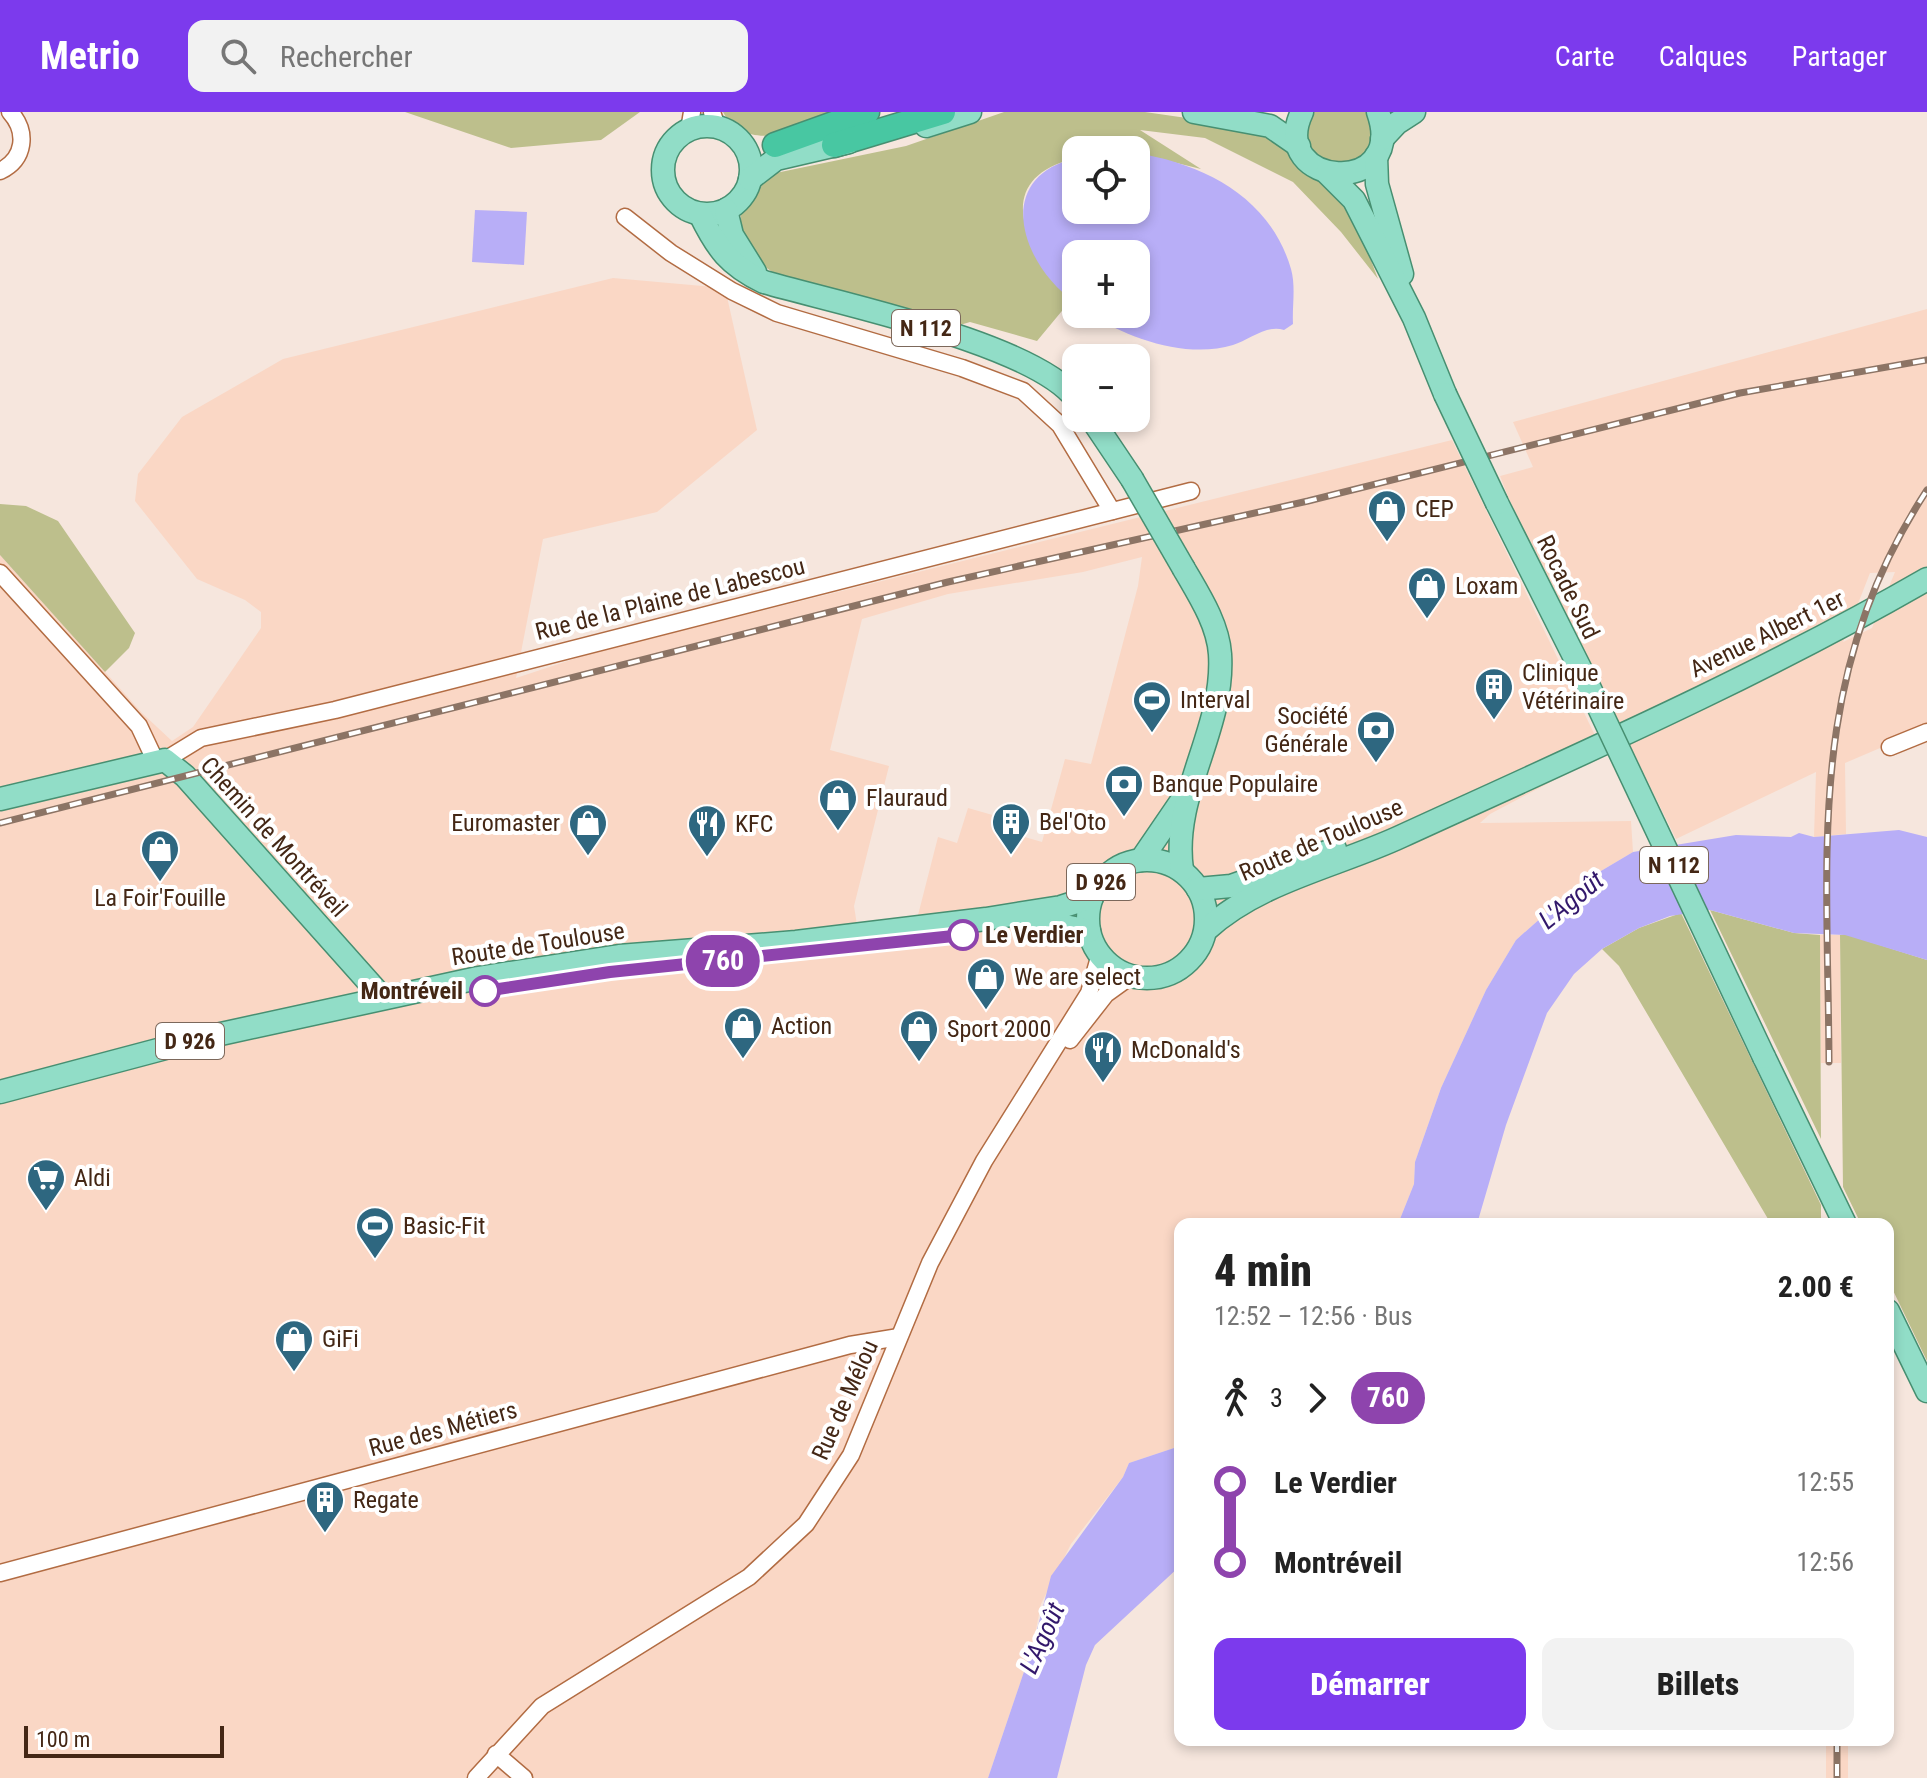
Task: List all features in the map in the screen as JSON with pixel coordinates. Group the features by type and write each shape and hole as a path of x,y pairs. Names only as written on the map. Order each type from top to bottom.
{"highway":[{"path":"775,145 867,112"},
{"path":"834,145 943,112"}],"main road":[{"path":"745,148 836,135 921,112"},
{"path":"750,179 776,159 921,127 970,112"},
{"name":"Rocade Sud","path":"1194,112 1270,126 1299,146 1315,168 1327,173 1354,200 1414,318 1445,394 1583,674 1842,1218"},
{"path":"1299,146 1296,133 1302,112"},
{"name":"Rocade Sud","path":"1378,112 1377,184 1414,318"},
{"path":"1327,173 1349,174 1369,164 1379,147 1414,112"},
{"path":"714,120 745,148 750,163 750,179 744,194 726,210 700,214 672,198 663,176 668,148 690,121 714,120"},
{"path":"726,210 732,235 764,282"},
{"name":"N 112","path":"700,214 713,241 736,269 764,282 997,349 1035,368 1062,388"},
{"path":"1100,432 1132,479 1207,609 1220,652 1216,704 1187,792 1178,843 1182,870 1204,901 1206,930 1194,956 1175,971 1161,976 1131,976"},
{"name":"Avenue Albert 1er","path":"1627,730 1851,622 1927,579"},
{"name":"Route de Toulouse","path":"1206,930 1239,903 1402,836 1627,730"},
{"path":"0,799 160,760"},
{"name":"Chemin de Montréveil","path":"160,760 185,776 382,997"},
{"path":"1141,860 1187,792"},
{"name":"Route de Toulouse","path":"1198,889 1231,886 1461,806"},
{"name":"D 926","path":"1131,976 1100,954 1089,931 1092,897 1114,870 1141,860 1155,860 1182,870"},
{"name":"Route de Toulouse","path":"0,1092 382,997 478,978 619,956 796,942 986,919 1061,907 1092,897"},
{"name":"D 926","path":"0,1106 130,1069 328,1023 550,980 1055,924 1089,931"},
{"name":"Chemin de Montréveil","path":"343,952 353,1004"},
{"path":"1894,1323 1927,1391"}],"street":[{"path":"0,171 10,166 21,150 21,130 11,112"},
{"path":"625,217 707,276 777,313 962,368 1023,391 1060,425 1112,511"},
{"name":"Rue de la Plaine de Labescou","path":"160,760 201,738 335,710 1191,491"},
{"path":"0,573 139,726 160,760"},
{"path":"1890,747 1927,732"},
{"name":"Rue de Mélou","path":"476,1778 526,1721 560,1692 749,1577 806,1524 851,1455 937,1251 984,1161 1092,987 1100,954"},
{"name":"Rue de Mélou","path":"1028,1091 1106,994 1131,976"},
{"name":"Rue des Métiers","path":"0,1573 850,1345 899,1337"},
{"path":"496,1754 524,1778"}],"shaded area":[{"path":"613,278 725,288 757,430 657,512 543,539 516,678 595,652 1452,440 1604,754 1490,814 1480,823 1631,821 1633,852 1579,884 1516,940 1486,990 1441,1088 1415,1162 1414,1184 1400,1218 1174,1218 1174,1448 1129,1463 1123,1477 1071,1544 1041,1604 1033,1645 988,1778 0,1778 0,555 142,713 172,741 193,727 261,628 261,612 245,600 197,579 135,501 138,474 182,417 283,359","holes":["1142,557 1138,586 1091,764 1065,759 1042,842 1001,830 1003,818 968,808 957,843 938,837 917,919 857,925 854,906 889,766 830,750 862,619 948,594 1083,572"]},
{"path":"1927,309 1927,728 1845,763 1846,834 1814,837 1816,772 1676,839 1500,476 1533,467 1513,422","holes":["1895,572 1872,628 1843,642 1870,573"]},
{"path":"1820,935 1840,935 1841,1063 1821,1063"},
{"path":"1826,1746 1848,1746 1848,1778 1826,1778"}],"green space":[{"path":"405,112 640,112 601,140 511,148"},
{"path":"723,112 834,112 792,132 760,136 733,125"},
{"path":"1004,112 1145,112 1263,129 1291,150 1303,173 1335,190 1354,215 1378,279 1341,232 1293,182 1205,138 1140,130 1149,136 1062,136 1062,164 1048,169 1031,183 1024,200 1024,220 1042,262 1062,289 1062,311 1037,341 970,322 950,328 857,304 788,280 758,260 742,229 741,212 771,174 906,146"},
{"path":"1313,112 1368,112 1372,146 1357,162 1324,163 1308,140"},
{"path":"1150,136 1201,169 1150,156"},
{"path":"0,504 26,506 58,521 135,633 129,648 105,672 0,555"},
{"path":"1710,910 1794,933 1820,935 1821,1139"},
{"path":"1681,913 1821,1205 1821,1218 1767,1218 1619,966 1602,949 1639,928"},
{"path":"1840,935 1927,960 1927,1361 1894,1292 1894,1218 1858,1218 1843,1187"}],"water":[{"path":"1150,156 1186,166 1231,188 1251,204 1281,244 1291,269 1293,324 1284,330 1271,329 1233,345 1197,350 1159,344 1116,328 1150,328 1150,240 1062,240 1062,291 1041,268 1024,224 1024,203 1033,184 1049,168 1062,163 1062,224 1150,224"},
{"path":"475,210 527,212 524,265 472,262"},
{"name":"L'Agoût","path":"1899,830 1927,837 1927,960 1845,935 1794,933 1710,910 1670,916 1639,928 1602,949 1574,974 1547,1013 1506,1125 1479,1218 1400,1218 1414,1184 1415,1162 1441,1088 1486,990 1516,940 1579,884 1633,852 1736,835 1791,837 1799,833 1814,837"},
{"name":"L'Agoût","path":"1174,1448 1174,1572 1095,1645 1086,1665 1057,1778 988,1778 1033,1645 1051,1576 1123,1477 1129,1463"}],"railway":[{"path":"0,823 948,582 1308,501 1740,393 1927,360"},
{"path":"1829,1062 1827,838 1832,767 1842,698 1860,629 1888,560 1927,490"},
{"path":"1837,1746 1837,1778"}],"bus line":[{"name":"760","path":"485,991 610,972 963,935"}],"place":[{"name":"CEP","path":"1387,543"},
{"name":"Loxam","path":"1427,620"},
{"name":"Clinique Vétérinaire","path":"1494,721"},
{"name":"Interval","path":"1152,734"},
{"name":"Société Générale","path":"1376,764"},
{"name":"Banque Populaire","path":"1124,818"},
{"name":"Flauraud","path":"838,832"},
{"name":"Bel'Oto","path":"1011,856"},
{"name":"Euromaster","path":"588,857"},
{"name":"KFC","path":"707,858"},
{"name":"La Foir'Fouille","path":"160,883"},
{"name":"Le Verdier","path":"963,935"},
{"name":"Montréveil","path":"485,991"},
{"name":"We are select","path":"986,1011"},
{"name":"Action","path":"743,1060"},
{"name":"Sport 2000","path":"919,1063"},
{"name":"McDonald's","path":"1103,1084"},
{"name":"Aldi","path":"46,1212"},
{"name":"Basic-Fit","path":"375,1260"},
{"name":"GiFi","path":"294,1373"},
{"name":"Regate","path":"325,1534"}]}
